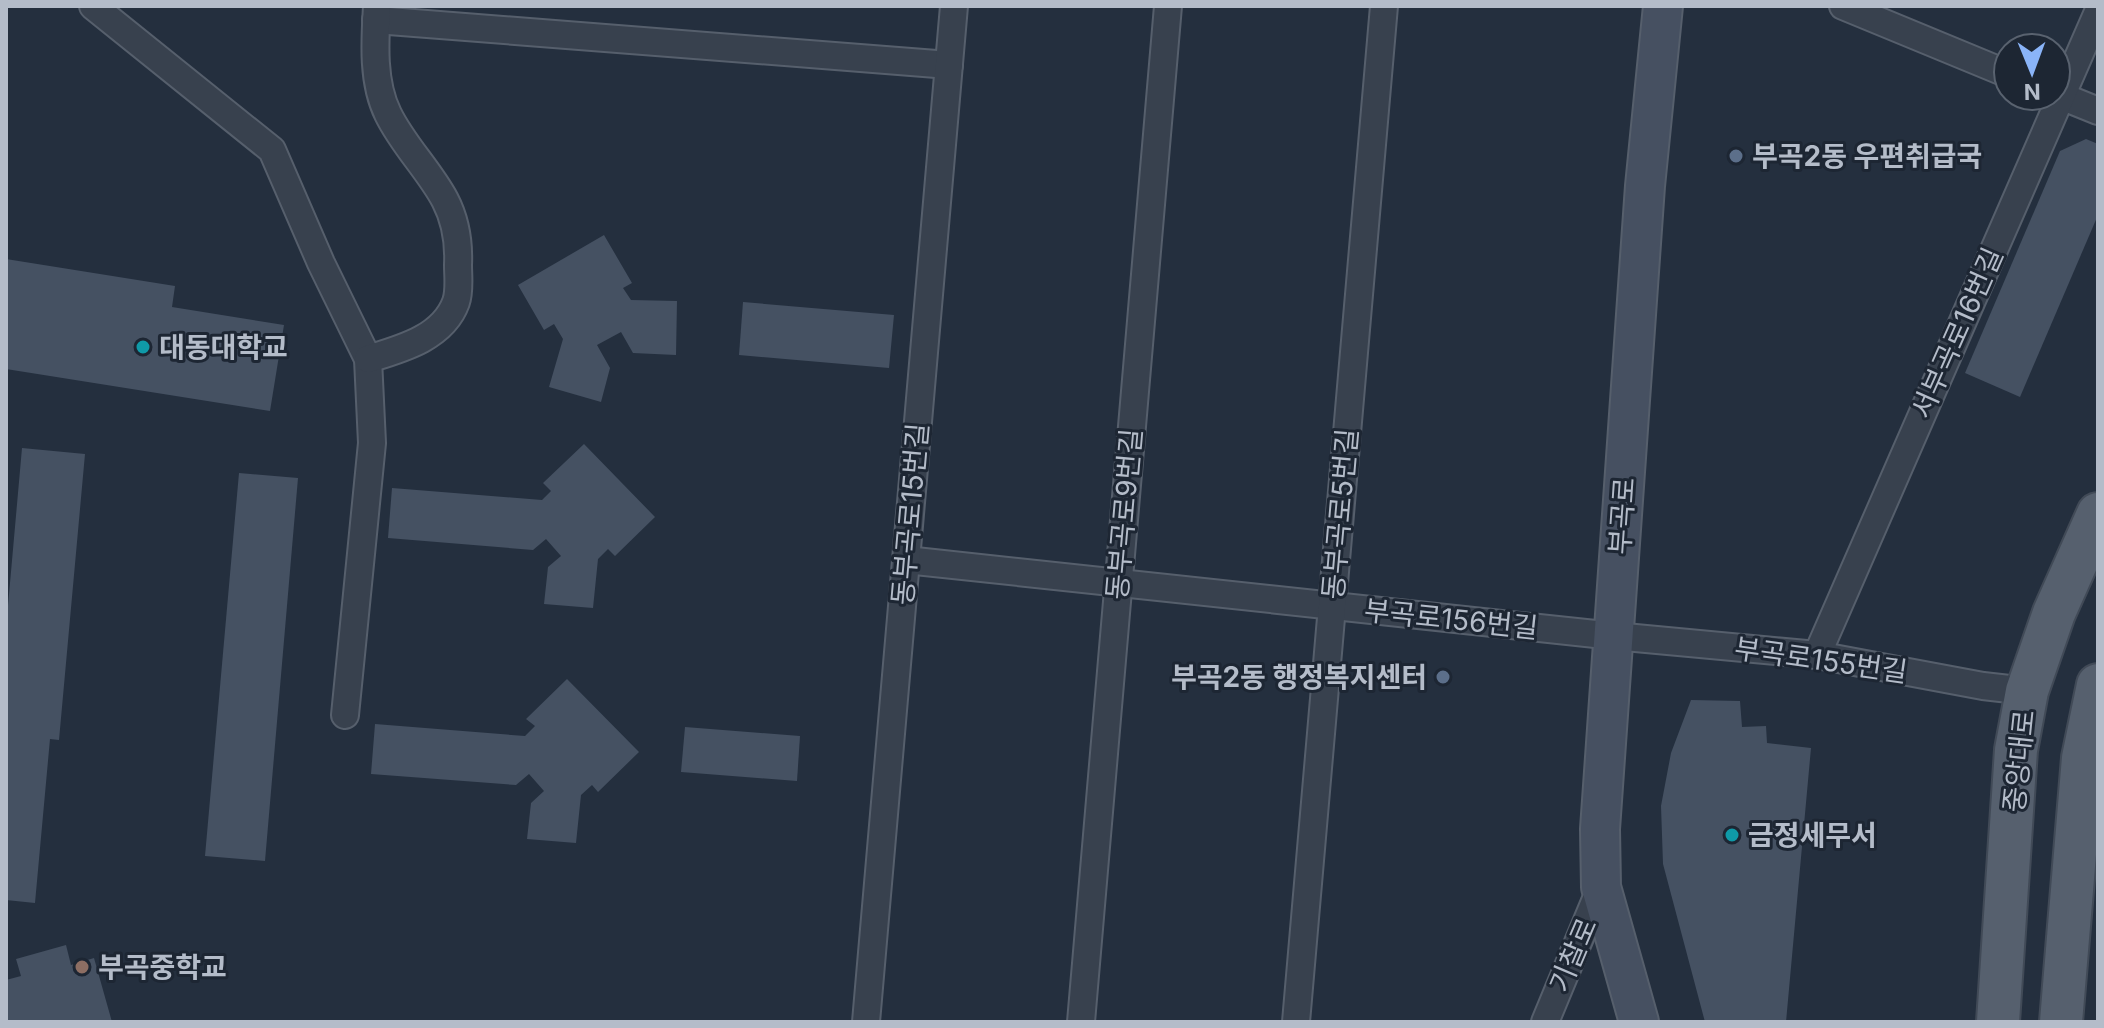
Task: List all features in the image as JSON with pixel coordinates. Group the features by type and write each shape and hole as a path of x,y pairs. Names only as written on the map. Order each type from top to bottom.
{"main road":[{"name":"중앙대로","path":"1998,1022 2016,750 2027,691 2054,613 2098,514"},
{"path":"2061,1022 2083,758 2096,698"}],"street":[{"path":"93,6 272,150 321,263 368,359 372,443 345,715"},
{"name":"동부곡로15번길","path":"866,1022 954,6"},
{"name":"동부곡로9번길","path":"1081,1022 1168,6"},
{"name":"동부곡로5번길","path":"1296,1022 1384,6"},
{"name":"부곡로","path":"1639,1022 1601,887 1600,829 1645,186 1663,6"},
{"path":"1843,6 1992,67"},
{"name":"서부곡로16번길","path":"2072,67 2098,12"},
{"path":"368,359 404,348 432,333 445,321 457,300 459,254 457,234 445,200 388,115 382,99 376,68 376,13 949,65"},
{"path":"2072,100 2098,111"},
{"name":"서부곡로16번길","path":"1817,655 2052,112"},
{"name":"부곡로156번길","path":"906,560 1614,636"},
{"name":"부곡로155번길","path":"1614,636 1817,655 1983,686 2027,691"},
{"name":"기찰로","path":"1545,1022 1601,887"}],"building":[{"path":"2086,139 2098,144 2098,215 2020,397 1965,373 2060,151"},
{"path":"604,235 632,283 623,288 631,300 677,301 676,355 633,353 621,332 597,345 610,368 601,402 549,387 563,339 554,324 544,330 518,285"},
{"name":"대동대학교","path":"6,259 175,286 172,307 284,325 270,411 6,369"},
{"path":"743,302 894,315 889,368 739,355"},
{"path":"584,444 655,517 615,556 608,549 598,559 593,608 544,604 548,567 561,556 546,539 533,550 388,538 392,488 542,500 551,491 543,483"},
{"path":"22,448 85,454 59,740 50,739 35,903 6,900 6,628"},
{"path":"239,473 298,478 265,861 205,856"},
{"path":"567,679 639,752 598,792 592,785 581,795 576,843 527,839 531,803 544,791 529,774 516,785 371,774 375,724 525,736 535,726 526,719"},
{"name":"금정세무서","path":"1691,700 1740,701 1742,727 1766,726 1767,743 1811,748 1786,1022 1705,1022 1663,864 1661,806 1671,753"},
{"path":"685,727 800,736 797,781 681,772"},
{"path":"66,945 71,965 94,958 112,1022 6,1022 6,980 21,976 16,959"}],"place":[{"name":"부곡2동 우편취급국","path":"1736,156"},
{"name":"대동대학교","path":"143,347"},
{"name":"부곡2동 행정복지센터","path":"1443,677"},
{"name":"금정세무서","path":"1732,835"},
{"name":"부곡중학교","path":"82,967"}]}
